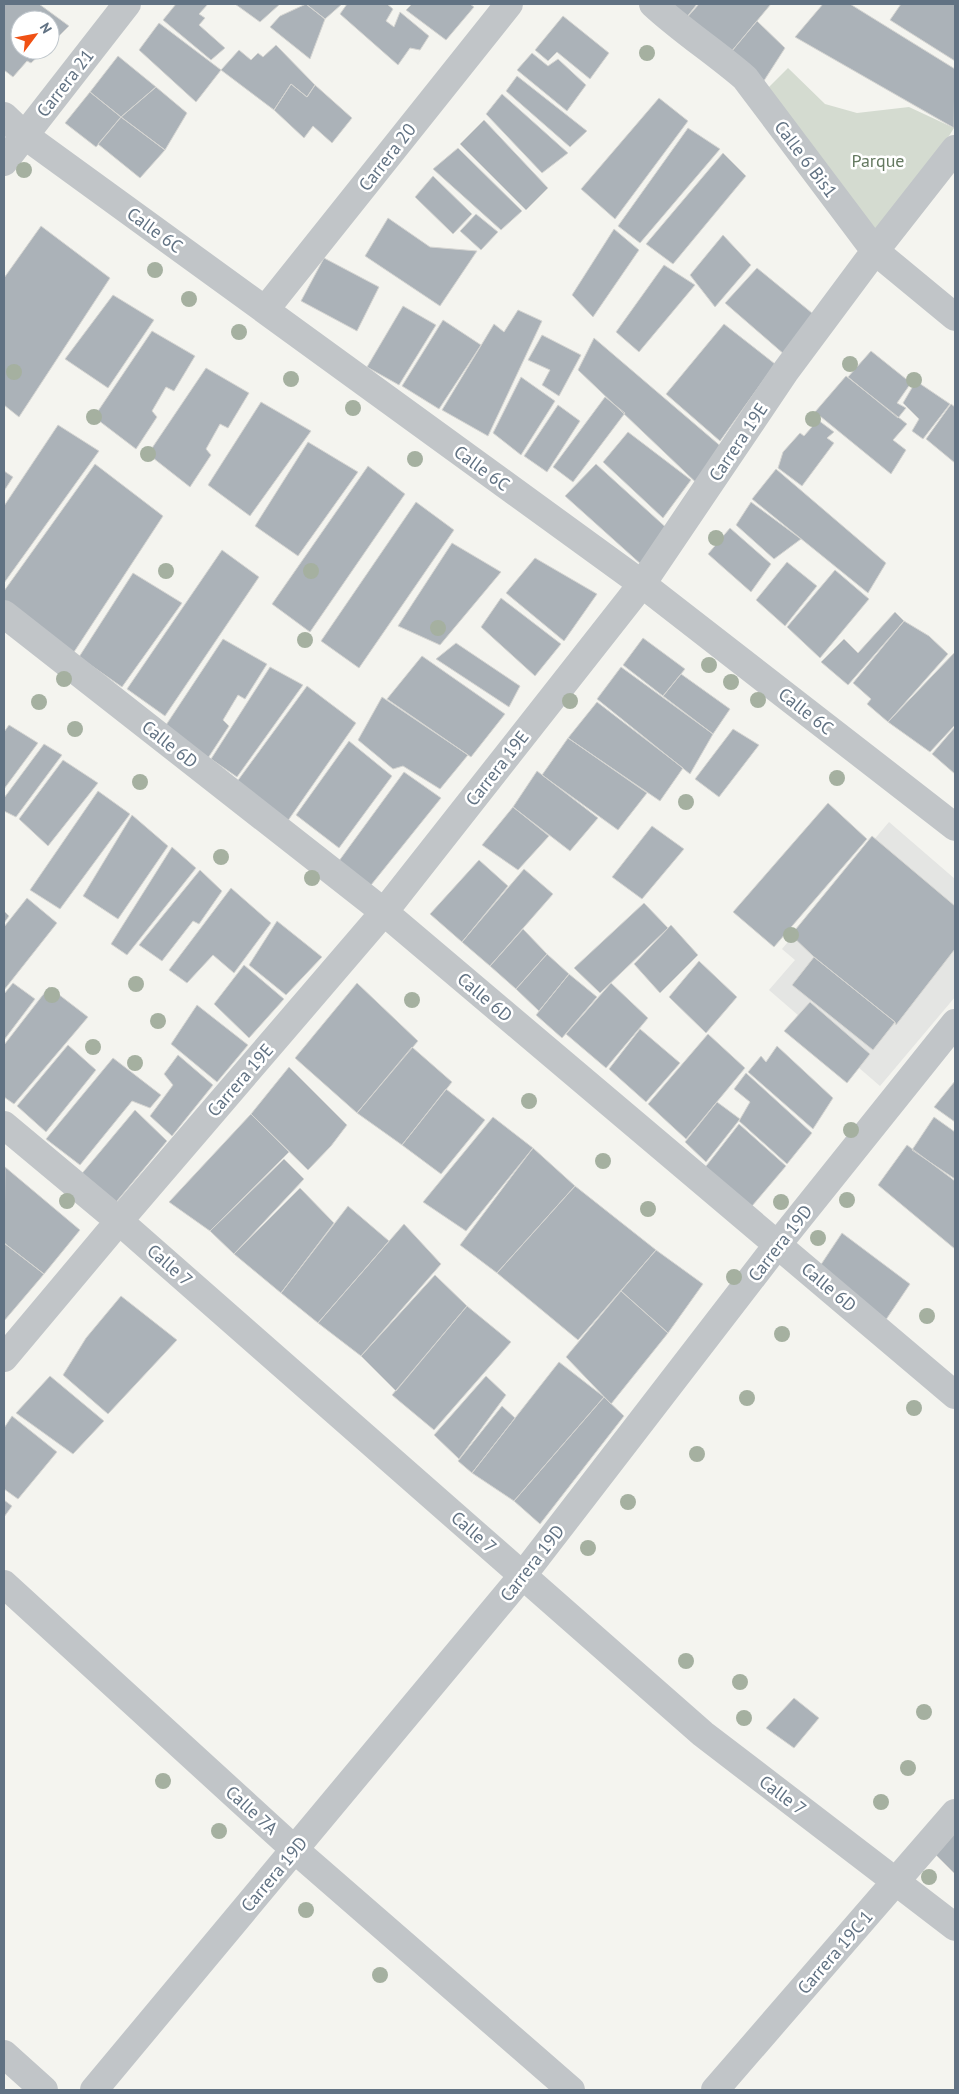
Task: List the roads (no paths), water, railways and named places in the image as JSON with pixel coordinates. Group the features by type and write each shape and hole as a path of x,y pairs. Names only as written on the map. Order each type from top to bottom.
{"street":[{"name":"Carrera 21","path":"4,162 127,4"},
{"name":"Carrera 20","path":"265,310 509,4"},
{"name":"Calle 6 Bis1","path":"653,4 679,28 724,60 745,78 875,251 955,317"},
{"name":"Calle 6C","path":"4,116 24,136 642,584 955,827"},
{"name":"Carrera 19E","path":"4,1358 119,1220 384,912 642,584 785,372 875,251 955,149"},
{"name":"Calle 6D","path":"4,614 384,912 955,1395"},
{"name":"Carrera 19D","path":"94,2090 523,1575 778,1244 955,1023"},
{"name":"Calle 7","path":"4,1125 119,1220 703,1734 955,1927"},
{"name":"Calle 7A","path":"4,1584 294,1849 572,2090"},
{"name":"Carrera 19C 1","path":"715,2090 955,1813"},
{"path":"4,2054 44,2090"}],"park label":[{"name":"Parque","path":"878,160"}]}
